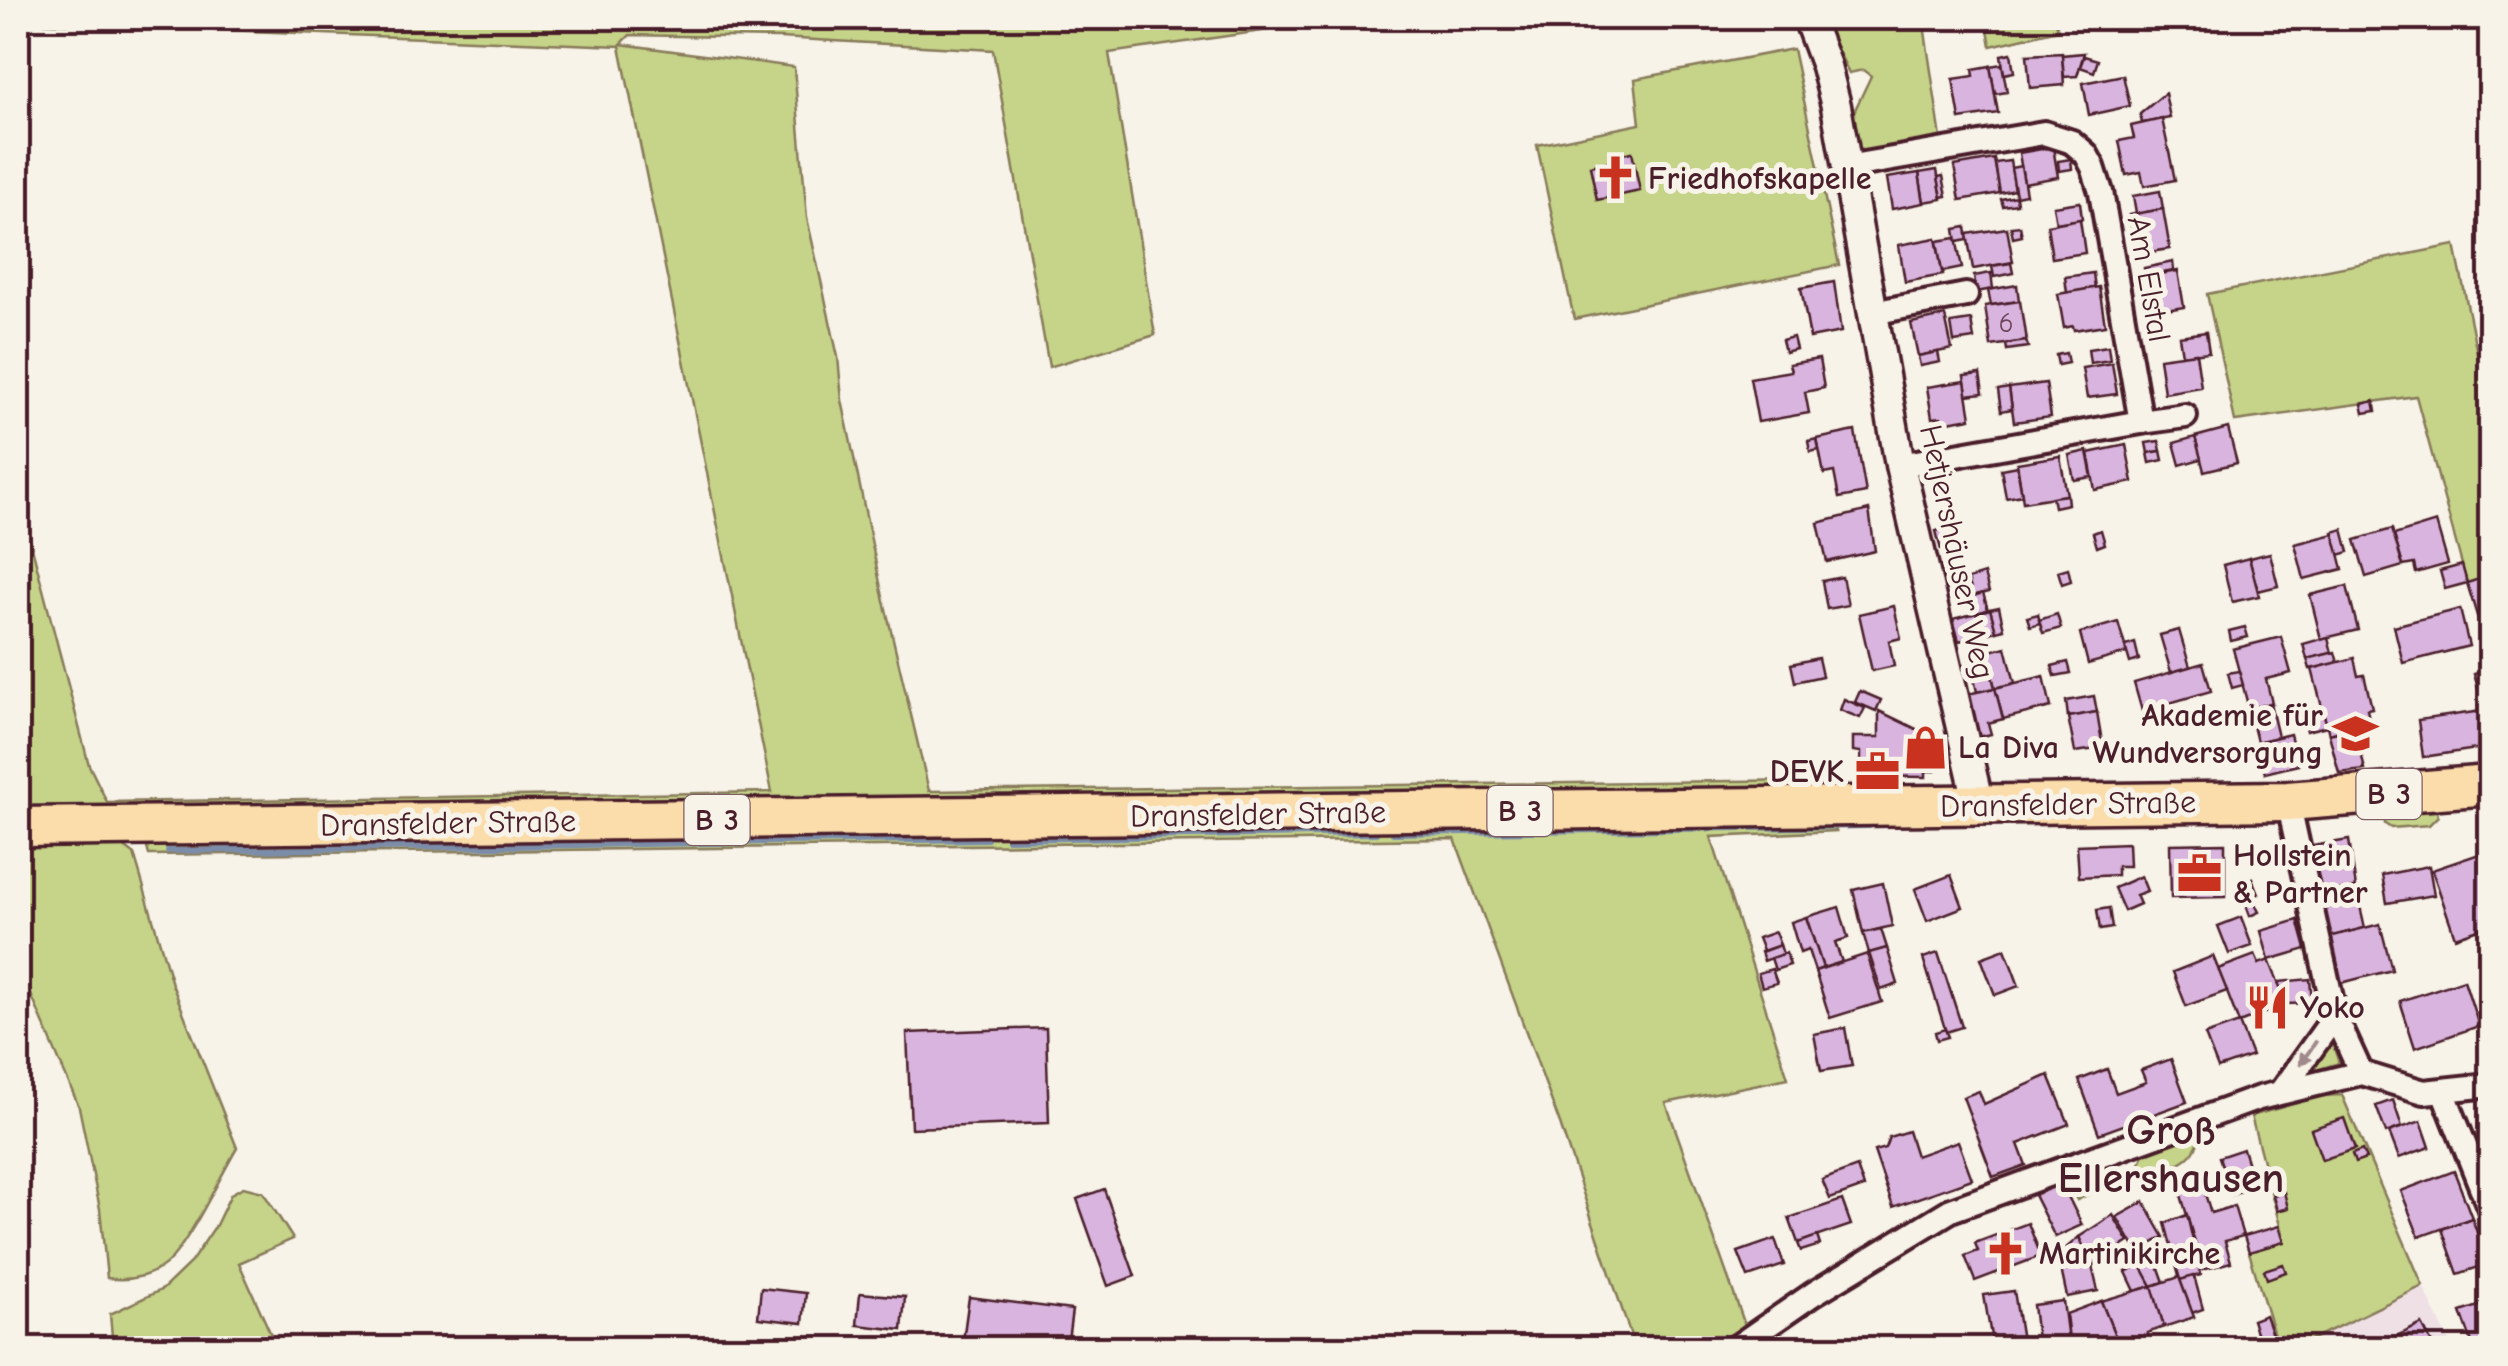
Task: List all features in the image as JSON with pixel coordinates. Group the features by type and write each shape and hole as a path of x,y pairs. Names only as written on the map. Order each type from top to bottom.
{"main road":[{"name":"Dransfelder Straße","path":"21,827 2288,801 2490,785"}],"street":[{"name":"Hetjershäuser Weg","path":"1808,18 1826,66 1900,465 1978,805"},
{"name":"Am Elstal","path":"1846,167 2028,133 2058,135 2086,154 2101,192 2142,422"},
{"path":"1872,313 1966,295"},
{"path":"1900,465 2184,416"},
{"path":"2288,801 2334,1016 2361,1073"},
{"path":"2282,1090 2334,1016"},
{"path":"1735,1348 1826,1285 1951,1210 2282,1090 2361,1073 2424,1092 2490,1084"},
{"path":"2443,1091 2490,1209"}],"shaded area":[{"path":"2423,1286 2452,1348 2294,1348"}],"green space":[{"path":"18,18 1352,18 1109,53 1155,335 1049,367 993,50 780,38 630,35 621,44 794,67 807,218 838,357 842,400 881,588 929,791 1806,780 1815,795 116,841 134,854 172,984 237,1148 172,1258 142,1276 107,1278 100,1209 79,1107 18,964 18,470 23,513 89,765 107,802 772,792 620,46 30,22 18,148"},
{"path":"1822,18 1923,18 1941,138 1857,154 1853,114 1871,76 1863,70 1849,73"},
{"path":"1986,18 2055,18 2058,30 1991,46"},
{"path":"1793,49 1839,265 1574,319 1537,145 1640,124 1635,79"},
{"path":"2455,245 2484,387 2490,386 2490,595 2484,578 2467,583 2416,396 2235,421 2207,294"},
{"path":"2437,811 2438,816 2429,825 2391,828 2385,824 2384,814"},
{"path":"1831,819 1836,831 1711,837 1788,1078 1666,1103 1746,1328 1712,1348 1635,1348 1560,1124 1455,839 149,855 147,848 156,840"},
{"path":"2327,1042 2332,1042 2339,1063 2303,1074"},
{"path":"2342,1095 2423,1286 2294,1348 2278,1348 2249,1252 2284,1241 2251,1116 2322,1096"},
{"path":"2201,1132 2189,1156 2148,1177 2140,1163 2145,1152"},
{"path":"2114,1163 2120,1179 2077,1200 2067,1180"},
{"path":"243,1187 263,1192 293,1239 239,1263 277,1348 113,1348 110,1314 163,1289 191,1262 231,1194"}],"building":[{"path":"2011,53 2014,72 2004,74 2001,55"},
{"path":"2062,53 2064,85 2030,88 2027,55"},
{"path":"2084,53 2077,76 2064,77 2062,55"},
{"path":"2084,56 2098,60 2094,72 2080,67"},
{"path":"2002,64 2007,92 1995,94 1990,66"},
{"path":"1990,66 1998,113 1960,119 1953,79 1974,76 1973,69"},
{"path":"2123,75 2130,106 2089,115 2083,83"},
{"path":"2165,93 2170,118 2142,123 2140,114"},
{"path":"2162,119 2175,180 2144,186 2141,172 2126,175 2119,141 2134,138 2131,126"},
{"path":"2053,147 2058,177 2024,183 2019,153"},
{"name":"Friedhofskapelle","path":"1632,152 1640,191 1597,200 1590,166"},
{"path":"1994,159 2000,193 1960,200 1954,166"},
{"path":"2071,159 2072,169 2059,171 2058,161"},
{"path":"2010,161 2015,190 2000,193 1995,163"},
{"path":"2021,166 2026,194 2016,196 2011,168"},
{"path":"1937,170 1942,199 1924,202 1919,173"},
{"path":"1919,173 1924,203 1892,209 1887,178"},
{"path":"1943,176 1947,196 1942,197 1938,177"},
{"path":"2160,191 2163,209 2136,214 2133,196"},
{"path":"2016,196 2017,204 2003,206 2001,199"},
{"path":"2080,202 2082,219 2056,223 2053,206"},
{"path":"2163,209 2170,249 2137,254 2129,215"},
{"path":"2080,219 2085,253 2052,258 2047,225"},
{"path":"2020,226 2022,236 2013,238 2011,227"},
{"path":"1966,227 1968,240 1957,242 1955,229"},
{"path":"2007,228 2013,262 1973,269 1967,234"},
{"path":"1936,238 1943,275 1905,282 1899,245"},
{"path":"1956,238 1962,268 1942,272 1937,241"},
{"path":"2173,262 2174,271 2145,276 2144,268"},
{"path":"2011,263 2013,273 1994,277 1992,266"},
{"path":"2178,271 2184,307 2148,313 2142,277"},
{"path":"1991,273 1993,289 1976,292 1974,276"},
{"path":"2093,273 2095,288 2067,293 2065,277"},
{"path":"1834,282 1841,332 1810,338 1801,288"},
{"path":"2017,285 2019,301 1991,305 1988,290"},
{"path":"2099,287 2105,325 2064,328 2058,294"},
{"path":"2020,301 2026,341 1991,346 1985,306"},
{"path":"1945,316 1952,349 1918,356 1911,323"},
{"path":"1971,320 1974,339 1954,342 1951,323"},
{"path":"2206,332 2209,352 2182,355 2179,336"},
{"path":"1793,337 1796,349 1785,352 1782,340"},
{"path":"2026,341 2028,347 2007,350 2006,344"},
{"path":"2108,346 2110,360 2090,363 2088,349"},
{"path":"1938,352 1940,362 1920,366 1918,356"},
{"path":"2066,353 2068,363 2058,365 2056,355"},
{"path":"2196,353 2201,387 2164,393 2159,358"},
{"path":"1819,359 1824,388 1805,392 1809,413 1758,422 1750,378 1791,371 1789,364"},
{"path":"2112,363 2117,394 2087,398 2082,368"},
{"path":"1980,374 1983,393 1967,395 1964,376"},
{"path":"1965,381 1971,418 1942,423 1941,417 1932,418 1927,387"},
{"path":"2046,383 2051,417 2014,422 2009,388"},
{"path":"2009,388 2012,409 2001,411 1998,390"},
{"path":"2374,401 2376,411 2364,413 2362,404"},
{"path":"2228,428 2237,463 2204,471 2195,437"},
{"path":"1855,431 1866,493 1839,498 1834,472 1824,474 1817,439"},
{"path":"2195,437 2201,459 2180,465 2174,443"},
{"path":"1817,439 1819,450 1810,452 1808,441"},
{"path":"2159,441 2161,451 2148,453 2146,443"},
{"path":"2126,445 2133,482 2095,490 2088,453"},
{"path":"2087,451 2092,477 2074,480 2069,455"},
{"path":"2161,451 2163,460 2150,463 2148,453"},
{"path":"2060,456 2067,495 2023,502 2017,463"},
{"path":"2017,466 2022,495 2006,498 2001,469"},
{"path":"2067,495 2068,504 2054,507 2052,497"},
{"path":"1869,510 1875,551 1827,562 1818,523"},
{"path":"2436,522 2448,564 2416,573 2414,564 2403,566 2394,535"},
{"path":"1953,526 1958,545 1941,550 1936,531"},
{"path":"2343,529 2349,552 2339,555 2333,532"},
{"path":"2392,529 2403,566 2366,577 2355,540"},
{"path":"2101,530 2105,544 2097,547 2093,533"},
{"path":"2334,534 2343,569 2304,579 2295,544"},
{"path":"2270,553 2278,586 2258,591 2249,558"},
{"path":"2249,558 2259,596 2232,602 2223,565"},
{"path":"2462,565 2467,583 2445,589 2440,571"},
{"path":"2068,568 2071,581 2062,584 2058,571"},
{"path":"1984,574 1989,592 1973,596 1968,579"},
{"path":"1842,577 1848,605 1827,609 1822,581"},
{"path":"2485,577 2490,597 2490,640 2485,642 2467,583"},
{"path":"2347,586 2358,630 2321,639 2310,595"},
{"path":"1983,593 1988,610 1977,613 1973,596"},
{"path":"1894,606 1901,638 1889,641 1894,666 1872,671 1859,614"},
{"path":"1999,607 2004,629 1996,631 1990,609"},
{"path":"1990,609 1996,631 1983,635 1977,613"},
{"path":"2460,609 2469,646 2403,663 2394,626"},
{"path":"1977,613 1983,635 1959,641 1953,619"},
{"path":"2038,614 2040,623 2030,626 2027,617"},
{"path":"2057,614 2061,628 2043,633 2039,620"},
{"path":"2118,622 2127,653 2088,664 2080,633"},
{"path":"2245,627 2248,637 2231,641 2229,631"},
{"path":"2179,630 2190,667 2171,672 2160,635"},
{"path":"2281,637 2291,673 2266,679 2272,703 2249,709 2233,649"},
{"path":"2328,637 2332,653 2307,659 2303,644"},
{"path":"2135,643 2139,660 2130,663 2125,646"},
{"path":"2006,647 2015,683 1995,688 1986,652"},
{"path":"1986,652 1995,688 1977,692 1969,656"},
{"path":"2335,652 2338,663 2310,669 2307,659"},
{"path":"1818,658 1822,676 1795,682 1791,664"},
{"path":"2354,658 2358,676 2364,675 2372,708 2367,709 2370,724 2329,734 2312,669"},
{"path":"2068,662 2071,673 2055,676 2052,666"},
{"path":"2203,663 2211,691 2142,711 2134,683"},
{"path":"2490,669 2490,689 2479,692 2474,674"},
{"path":"2239,671 2243,685 2232,688 2228,673"},
{"path":"2044,676 2051,707 2003,719 1995,688"},
{"path":"1995,688 2003,719 1988,723 1991,734 1978,737 1968,694"},
{"path":"1860,691 1881,700 1876,711 1855,702"},
{"path":"2094,696 2097,712 2068,717 2066,701"},
{"path":"1844,699 1865,708 1860,718 1840,710"},
{"path":"2270,703 2278,737 2257,742 2249,709"},
{"path":"2322,708 2327,726 2306,731 2301,713"},
{"path":"2489,710 2490,747 2423,757 2418,720"},
{"path":"1879,711 1935,738 1935,771 1926,771 1926,777 1861,776 1861,752 1853,751 1853,737 1879,737"},
{"path":"2097,712 2103,748 2075,752 2068,717"},
{"path":"2355,728 2365,770 2339,773 2329,734"},
{"path":"2290,734 2298,765 2265,773 2257,742"},
{"path":"2349,840 2356,888 2320,894 2312,846"},
{"path":"2128,843 2129,866 2117,866 2117,875 2079,877 2077,845"},
{"path":"2225,843 2225,897 2171,898 2170,844"},
{"path":"2485,852 2490,867 2490,925 2455,937 2432,870"},
{"path":"2429,866 2434,895 2387,903 2382,875"},
{"path":"1951,875 1963,907 1927,921 1915,889"},
{"path":"2141,876 2147,891 2136,895 2140,904 2124,911 2114,888"},
{"path":"2252,878 2258,894 2244,900 2237,884"},
{"path":"1883,883 1892,926 1863,933 1853,890"},
{"path":"2356,888 2365,928 2329,937 2320,894"},
{"path":"2254,902 2259,912 2250,916 2246,905"},
{"path":"1839,907 1848,938 1835,942 1842,962 1823,968 1806,917"},
{"path":"2109,908 2112,928 2100,930 2097,910"},
{"path":"1806,917 1823,968 1815,971 1808,950 1800,953 1791,922"},
{"path":"2241,917 2252,946 2229,954 2218,926"},
{"path":"2298,920 2306,949 2269,960 2261,931"},
{"path":"2380,924 2392,970 2341,983 2329,937"},
{"path":"1881,929 1887,948 1869,953 1863,933"},
{"path":"1775,932 1780,945 1763,951 1758,938"},
{"path":"1780,945 1783,954 1764,961 1761,952"},
{"path":"1887,948 1898,984 1881,990 1869,953"},
{"path":"2005,949 2019,986 1995,995 1981,958"},
{"path":"1786,953 1790,965 1775,970 1771,958"},
{"path":"1938,953 1962,1027 1946,1032 1923,958"},
{"path":"1867,954 1882,1002 1830,1018 1815,971"},
{"path":"2255,955 2259,964 2269,960 2287,1004 2239,1023 2218,969"},
{"path":"2213,956 2227,991 2186,1006 2173,972"},
{"path":"1772,969 1777,983 1762,987 1758,973"},
{"path":"2310,979 2312,1003 2287,1004 2278,982"},
{"path":"2464,980 2479,1026 2415,1048 2400,1001"},
{"path":"2239,1023 2252,1056 2218,1068 2205,1035"},
{"path":"1046,1028 1049,1123 911,1128 907,1033"},
{"path":"1845,1028 1852,1066 1821,1071 1814,1034"},
{"path":"1945,1029 1948,1037 1937,1040 1935,1032"},
{"path":"2171,1059 2187,1102 2099,1134 2079,1080 2107,1069 2116,1093 2146,1082 2141,1070"},
{"path":"2049,1075 2069,1124 2018,1144 2026,1165 1993,1177 1963,1097 1979,1091 1984,1104"},
{"path":"2393,1100 2402,1127 2386,1133 2376,1106"},
{"path":"2344,1118 2355,1149 2322,1160 2311,1129"},
{"path":"2421,1121 2430,1147 2399,1158 2389,1132"},
{"path":"1908,1131 1916,1156 1958,1141 1972,1179 1893,1207 1874,1151 1885,1148 1889,1137"},
{"path":"2243,1149 2255,1187 2232,1195 2219,1157"},
{"path":"2362,1150 2366,1159 2355,1163 2352,1154"},
{"path":"1857,1167 1864,1187 1830,1199 1822,1180"},
{"path":"2197,1168 2211,1213 2234,1206 2243,1236 2225,1241 2231,1262 2203,1270 2176,1178"},
{"path":"2454,1171 2472,1218 2419,1237 2401,1191"},
{"path":"2061,1182 2082,1225 2055,1237 2034,1195"},
{"path":"1104,1189 1135,1276 1108,1286 1077,1199"},
{"path":"2284,1192 2288,1208 2277,1211 2273,1195"},
{"path":"1842,1200 1851,1225 1798,1243 1789,1218"},
{"path":"2144,1202 2164,1237 2137,1252 2117,1217"},
{"path":"2113,1215 2129,1242 2092,1266 2079,1237"},
{"path":"2187,1215 2201,1275 2180,1280 2165,1223"},
{"path":"2472,1218 2488,1264 2458,1274 2442,1229"},
{"name":"Martinikirche","path":"2028,1223 2041,1256 1975,1281 1965,1256 1978,1251 1975,1243"},
{"path":"2279,1226 2284,1242 2249,1252 2244,1236"},
{"path":"1817,1236 1820,1245 1801,1251 1798,1243"},
{"path":"2079,1237 2098,1291 2067,1297 2058,1255"},
{"path":"1775,1239 1784,1265 1748,1277 1738,1252"},
{"path":"2155,1257 2164,1282 2152,1286 2140,1264"},
{"path":"2140,1264 2152,1286 2135,1291 2126,1272"},
{"path":"2283,1264 2286,1272 2267,1279 2264,1270"},
{"path":"2194,1276 2203,1309 2192,1313 2180,1280"},
{"path":"2179,1277 2194,1317 2164,1327 2152,1286"},
{"path":"2152,1286 2164,1327 2147,1333 2149,1338 2119,1346 2101,1301"},
{"path":"761,1288 806,1293 803,1323 758,1318"},
{"path":"2014,1291 2023,1346 1993,1348 1984,1295"},
{"path":"860,1293 905,1297 902,1330 857,1325"},
{"path":"969,1297 1072,1310 1067,1348 962,1348"},
{"path":"2063,1301 2069,1348 2038,1348 2033,1305"},
{"path":"2101,1301 2120,1348 2070,1348 2066,1314"},
{"path":"2490,1302 2490,1348 2474,1348 2461,1312"},
{"path":"2265,1315 2276,1345 2261,1348 2252,1320"},
{"path":"2422,1324 2434,1348 2388,1348 2384,1342"}],"waterway":[{"path":"1779,788 1848,787"},
{"path":"1424,792 1687,789"},
{"path":"1393,833 1869,826"},
{"path":"1008,839 1376,833"},
{"path":"168,851 987,839"}],"place":[{"name":"Friedhofskapelle","path":"1615,178"},
{"name":"Akademie für Wundversorgung","path":"2356,733"},
{"name":"La Diva","path":"1925,747"},
{"name":"DEVK","path":"1877,771"},
{"name":"Hollstein & Partner","path":"2200,873"},
{"name":"Yoko","path":"2267,1007"},
{"name":"Martinikirche","path":"2006,1253"}],"district":[{"name":"Groß Ellershausen","path":"2171,1154"}]}
